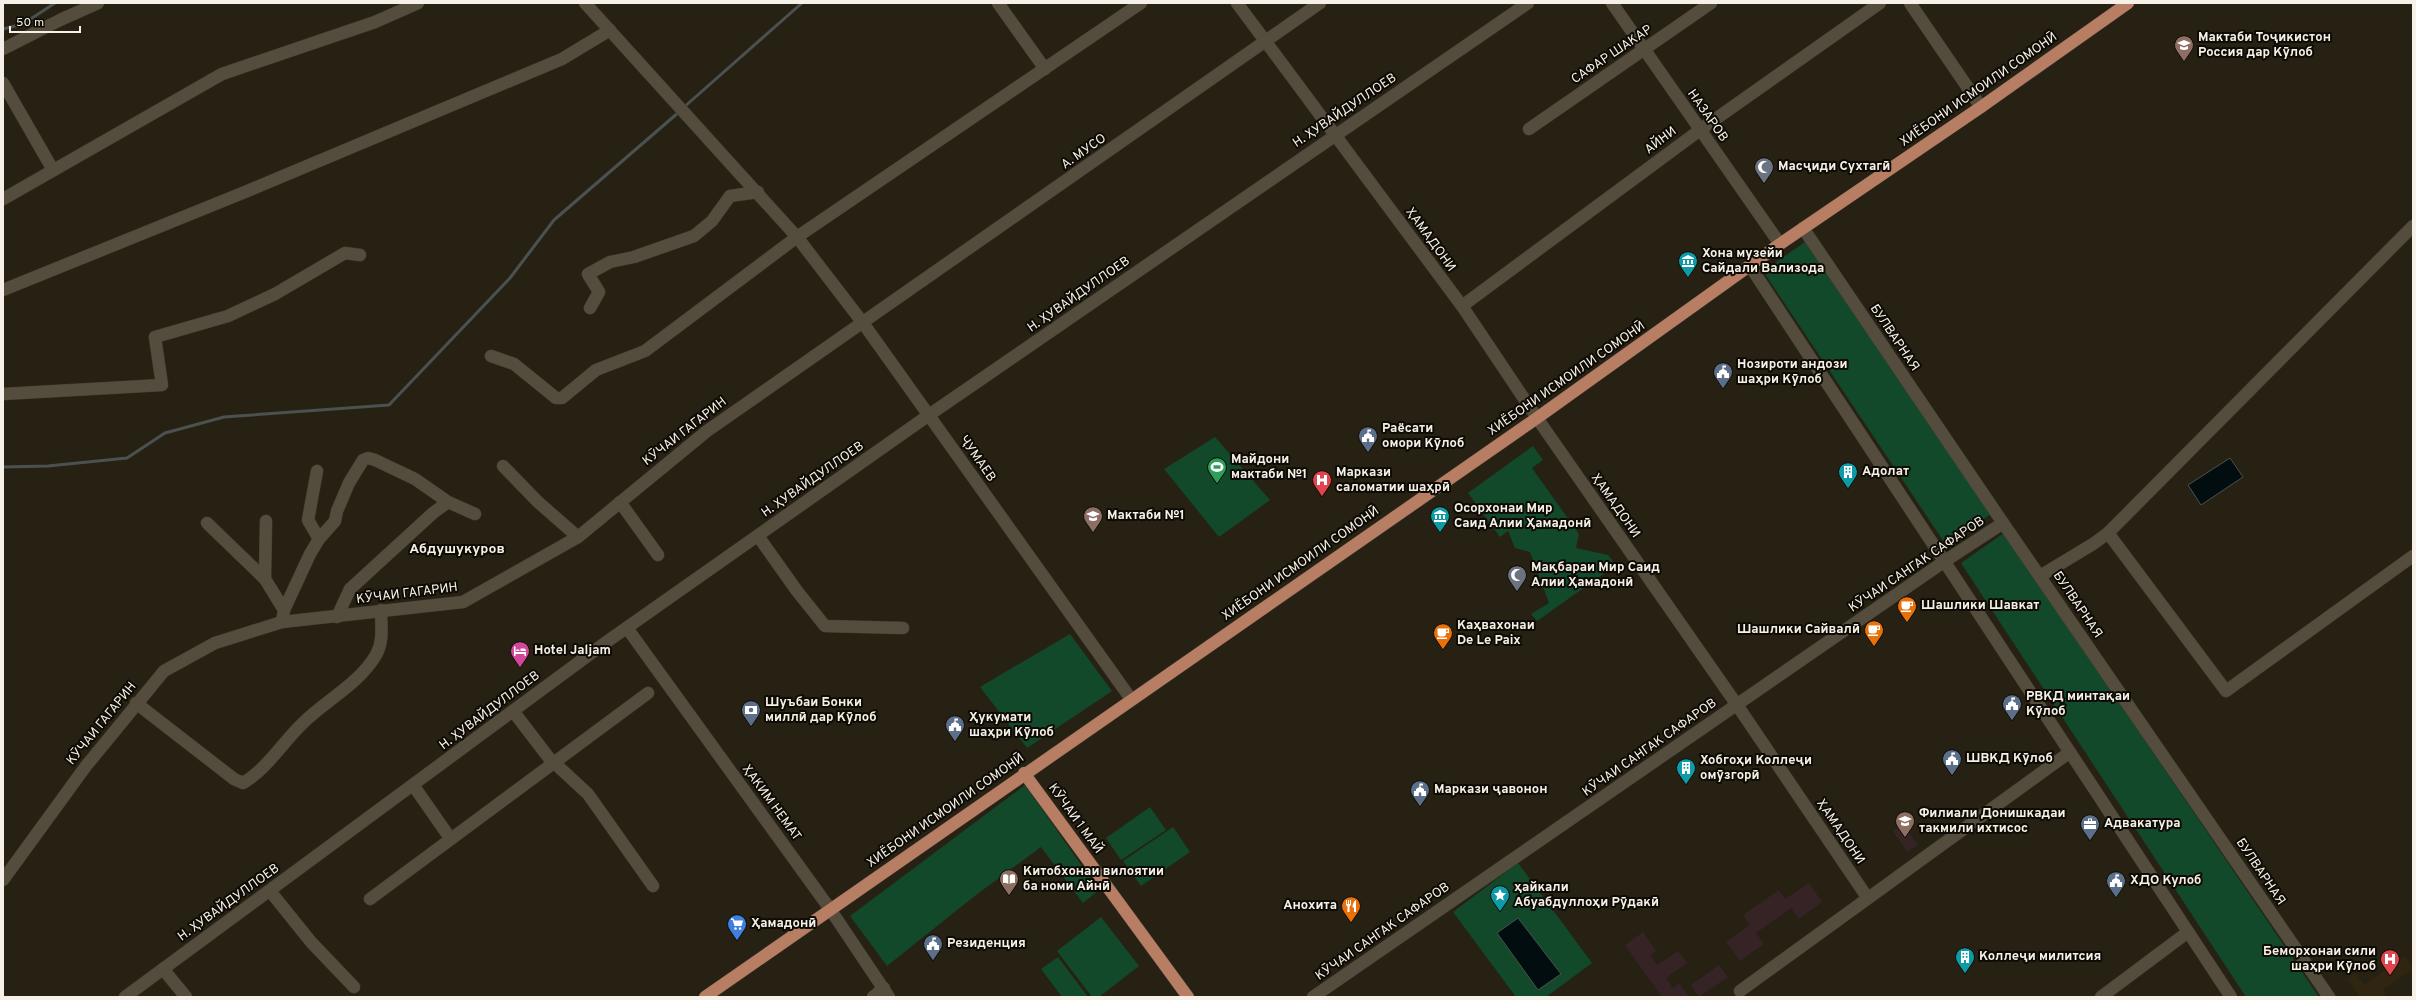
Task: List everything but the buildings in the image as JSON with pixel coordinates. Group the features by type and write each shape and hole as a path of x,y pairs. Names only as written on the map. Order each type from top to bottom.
{"main road":[{"name":"ХИЁБОНИ ИСМОИЛИ СОМОНӢ","path":"705,997 1024,773 1537,418 1780,244 1981,107 2128,3"},
{"name":"КӮЧАИ 1 МАЙ","path":"1024,773 1188,997"}],"street":[{"path":"3,49 60,20 98,3"},
{"path":"3,199 222,74 374,22 418,3"},
{"name":"ҶУМАЕВ","path":"585,3 758,192 797,237 863,323 1131,699"},
{"path":"998,3 1045,68"},
{"path":"491,356 514,364 556,398 562,398 596,370 645,351 797,237 1141,3"},
{"name":"ҲАМАДОНИ","path":"1238,3 1462,306 1537,418 1737,705 1867,897"},
{"name":"А. МУСО","path":"863,323 1320,3"},
{"name":"Н. ҲУВАЙДУЛЛОЕВ","path":"125,997 627,628 929,415 1528,3"},
{"name":"НАЗАРОВ","path":"1612,3 1780,244"},
{"name":"САФАР ШАКАР","path":"1529,128 1645,50 1711,3"},
{"name":"АЙНИ","path":"1462,306 1700,130 1880,3"},
{"path":"1910,3 1981,107"},
{"path":"3,290 240,194 562,59 610,30"},
{"path":"3,83 53,170"},
{"path":"590,308 599,292 588,274 610,262 634,257 694,236 712,220 730,196 758,192"},
{"path":"2040,576 2093,544 2108,533 2413,226"},
{"name":"БУЛВАРНАЯ","path":"1803,228 2003,523 2329,997"},
{"path":"3,394 162,385 155,337 228,316 275,294 345,253 360,255"},
{"path":"1750,266 2231,997"},
{"name":"КӮЧАИ ГАГАРИН","path":"3,880 86,766 136,703 164,672 170,668 215,643 283,616 337,617 381,610 463,602 578,538 707,430 863,323"},
{"path":"283,616 319,539 335,521 337,511 349,483 363,460 368,458 414,479 448,502 475,514"},
{"path":"503,466 538,502 578,538"},
{"path":"317,471 308,520 319,539"},
{"path":"337,617 350,589 433,513 448,502"},
{"path":"620,502 658,555"},
{"path":"265,579 266,520"},
{"path":"207,523 265,579 283,616"},
{"name":"КӮЧАИ САНГАК САФАРОВ","path":"1313,997 1945,561 2003,523"},
{"path":"2108,533 2226,691 2413,556"},
{"path":"758,536 797,591 825,626 902,628"},
{"path":"136,703 234,779 243,783 255,776 303,723 364,672 376,654 382,640 381,610"},
{"name":"ҲАКИМ НЕМАТ","path":"627,628 830,910 887,993"},
{"path":"370,899 450,838 648,693"},
{"path":"514,711 554,763 588,794 653,886"},
{"path":"1740,991 1867,897 2070,752"},
{"path":"413,785 450,838"},
{"path":"270,891 311,942 354,987"},
{"path":"2101,997 2188,932"},
{"path":"163,969 186,997"},
{"path":"873,997 887,993"}],"shaded area":[{"path":"2230,458 2243,477 2201,505 2188,485"},
{"name":"Филиали Донишкадаи такмили ихтисос","path":"1903,824 1918,845 1907,852 1893,831"},
{"path":"1809,883 1822,902 1799,919 1791,908 1756,933 1764,944 1740,961 1726,942 1750,925 1743,915 1779,890 1785,899"},
{"path":"1518,918 1561,974 1538,990 1497,933"},
{"path":"1643,932 1656,951 1650,955 1657,965 1678,951 1687,963 1666,978 1673,988 1679,983 1689,997 1662,997 1625,945"},
{"name":"Беморхонаи сили шаҳри Кӯлоб","path":"2405,956 2413,969 2383,990 2387,997 2360,997 2347,979 2355,973 2364,985"},
{"path":"1719,965 1728,977 1699,997 1691,985"}],"green space":[{"path":"1805,242 1991,514 1946,545 1763,271"},
{"name":"Майдони мактаби №1","path":"1215,437 1270,500 1219,537 1164,469"},
{"path":"1533,446 1543,460 1532,468 1579,534 1576,548 1608,555 1616,565 1537,621 1531,614 1549,603 1530,552 1515,548 1508,531 1500,537 1468,493"},
{"path":"2004,533 2319,997 2246,997 1961,563"},
{"path":"1070,634 1112,691 1027,748 980,687"},
{"path":"1025,785 1099,890 1083,903 1041,847 976,895 887,966 850,916"},
{"path":"1150,807 1166,830 1121,860 1106,838"},
{"path":"1173,827 1190,852 1141,886 1123,861"},
{"path":"1518,863 1592,963 1546,997 1516,997 1453,912"},
{"path":"1101,917 1139,966 1099,997 1092,997 1057,951"},
{"path":"1058,957 1088,997 1062,997 1041,969"}],"waterway":[{"path":"3,29 23,24 55,3"},
{"path":"683,108 802,3"},
{"path":"3,467 48,466 127,458 165,433 224,417 389,405 510,278 554,220 679,112"}],"place":[{"name":"Мактаби Тоҷикистон Россия дар Кӯлоб","path":"2184,62"},
{"name":"Масҷиди Сухтагӣ","path":"1764,184"},
{"name":"Хона музейи Сайдали Вализода","path":"1688,278"},
{"name":"Нозироти андози шаҳри Кӯлоб","path":"1723,389"},
{"name":"Раёсати омори Кӯлоб","path":"1368,453"},
{"name":"Майдони мактаби №1","path":"1217,484"},
{"name":"Адолат","path":"1848,489"},
{"name":"Маркази саломатии шаҳрӣ","path":"1322,497"},
{"name":"Мактаби №1","path":"1093,533"},
{"name":"Осорхонаи Мир Саид Алии Ҳамадонӣ","path":"1440,533"},
{"name":"Мақбараи Мир Саид Алии Ҳамадонӣ","path":"1517,592"},
{"name":"Шашлики Шавкат","path":"1907,623"},
{"name":"Шашлики Сайвалӣ","path":"1874,647"},
{"name":"Каҳвахонаи De Le Paix","path":"1443,650"},
{"name":"Hotel Jaljam","path":"520,668"},
{"name":"РВКД минтақаи Кӯлоб","path":"2012,721"},
{"name":"Шуъбаи Бонки миллӣ дар Кӯлоб","path":"751,727"},
{"name":"Ҳукумати шаҳри Кӯлоб","path":"955,742"},
{"name":"ШВКД Кӯлоб","path":"1952,776"},
{"name":"Хобгоҳи Коллеҷи омӯзгорӣ","path":"1686,785"},
{"name":"Маркази ҷавонон","path":"1420,807"},
{"name":"Филиали Донишкадаи такмили ихтисос","path":"1905,838"},
{"name":"Адвакатура","path":"2090,841"},
{"name":"Китобхонаи вилоятии ба номи Айнӣ","path":"1009,896"},
{"name":"ХДО Кулоб","path":"2116,898"},
{"name":"ҳайкали Абуабдуллоҳи Рӯдакӣ","path":"1500,912"},
{"name":"Анохита","path":"1351,923"},
{"name":"Ҳамадонӣ","path":"737,941"},
{"name":"Резиденция","path":"933,961"},
{"name":"Коллеҷи милитсия","path":"1965,974"},
{"name":"Беморхонаи сили шаҳри Кӯлоб","path":"2390,976"}],"district":[{"name":"Абдушукуров","path":"457,549"}]}
